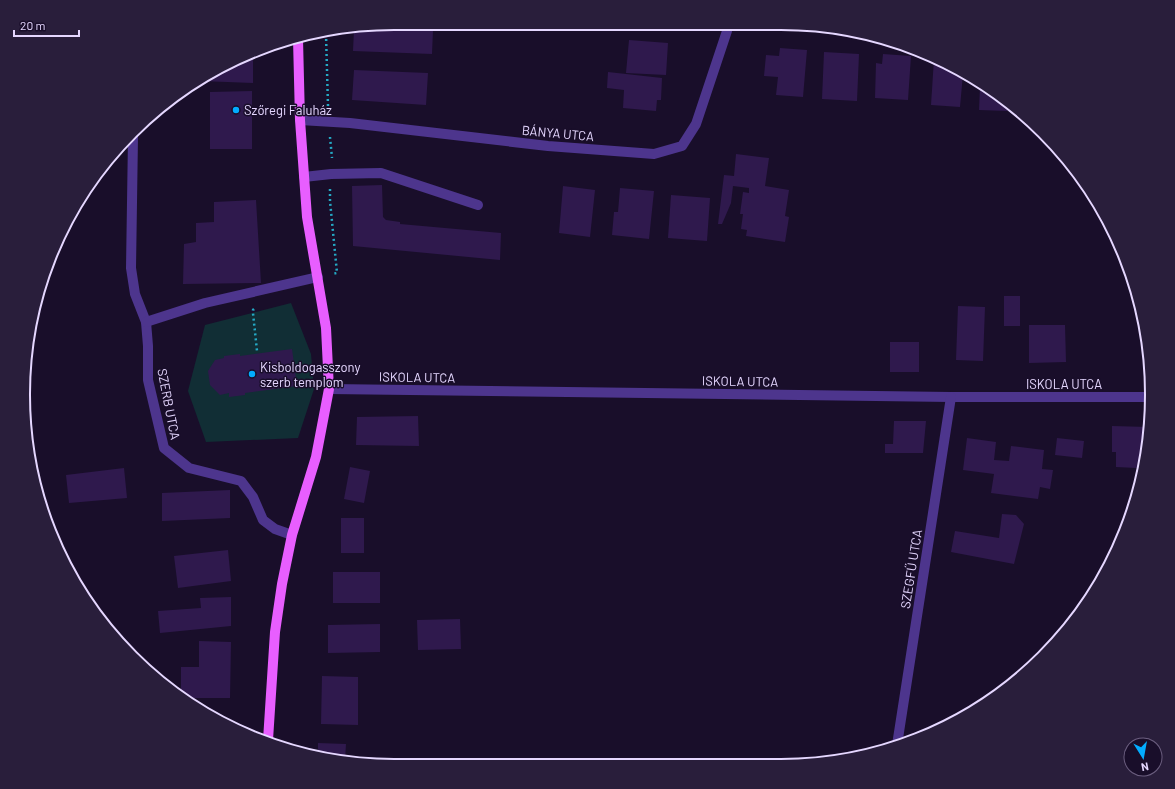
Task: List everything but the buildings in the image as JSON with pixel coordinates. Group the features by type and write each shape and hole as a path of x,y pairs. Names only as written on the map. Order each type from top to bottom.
{"main road":[{"path":"268,736 275,632 282,584 292,535 316,457 329,389 326,328 307,217 300,120 298,43"}],"street":[{"name":"BÁNYA UTCA","path":"300,120 350,123 548,146 654,154 682,146 696,124 727,30"},
{"name":"SZERB UTCA","path":"133,141 130,268 135,294 146,322 148,380 164,448 189,468 241,481 253,497 263,520 275,529 292,535"},
{"path":"304,177 331,174 381,173 478,205"},
{"path":"146,322 205,303 318,278"},
{"name":"ISKOLA UTCA","path":"329,389 951,397 1145,397"},
{"name":"SZEGFŰ UTCA","path":"898,740 951,397"}],"path":[{"path":"253,313 257,351"}],"green space":[{"path":"291,303 311,354 314,389 298,438 206,442 188,391 205,325"}],"place":[{"name":"Szőregi Faluház","path":"236,110"},
{"name":"Kisboldogasszony szerb templom","path":"252,374"}]}
